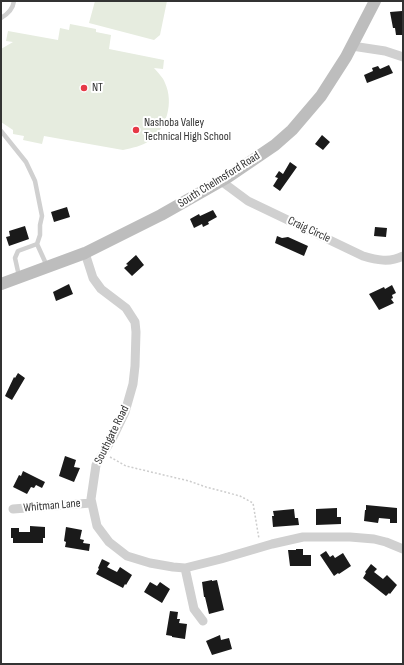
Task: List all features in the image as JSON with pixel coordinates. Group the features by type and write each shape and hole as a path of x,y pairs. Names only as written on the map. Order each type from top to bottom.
{"main road":[{"name":"South Chelmsford Road","path":"1,284 85,253 161,215 221,181 254,160 292,130 321,96 352,46 375,1"}],"street":[{"path":"352,46 385,51 403,57"},
{"name":"Craig Circle","path":"221,181 248,200 363,256 376,260 389,260 403,256"},
{"name":"Southgate Road","path":"85,253 93,278 101,290 126,308 135,322 136,332 134,372 127,405 115,432 96,465 91,499 96,526 109,542 127,556 166,567 185,568 260,547 303,537 350,537 380,540 403,550"},
{"name":"Whitman Lane","path":"13,509 91,503"},
{"path":"185,568 194,608 203,621"}],"lane":[{"path":"1,18 7,15 13,7 14,1"},
{"path":"1,131 26,162 35,181 42,216 40,236 37,244 47,266"},
{"path":"19,277 15,258 18,251 37,244"}],"path":[{"path":"103,453 126,466 189,481 240,496 253,503 260,547"}],"shaded area":[{"path":"95,1 167,1 160,35 154,40 89,23"},
{"name":"NT","path":"70,24 96,29 96,32 111,35 109,49 164,60 163,69 154,68 162,77 168,90 169,107 160,130 146,143 123,150 44,136 42,144 23,140 24,136 13,134 13,130 1,122 1,49 13,42 6,41 8,31 58,40 60,28 69,30"}],"building":[{"path":"402,11 403,35 396,35 390,12"},
{"path":"389,65 393,73 367,83 364,75 373,71 372,68 378,66 380,69"},
{"path":"322,135 330,142 323,150 315,144"},
{"path":"290,162 297,167 280,191 273,186 278,178 275,177 279,171 283,174"},
{"path":"67,207 70,217 54,222 51,212"},
{"path":"213,210 217,217 203,227 202,224 194,228 190,219 199,214 200,216"},
{"path":"25,226 29,239 9,246 6,237 10,236 9,231"},
{"path":"375,227 387,228 386,237 374,236"},
{"path":"277,236 282,238 288,237 308,246 304,256 275,243"},
{"path":"136,255 144,265 132,276 124,268 128,265 126,264"},
{"path":"69,284 73,294 56,301 53,292"},
{"path":"392,285 396,293 392,295 393,298 391,299 394,303 379,310 369,294"},
{"path":"18,373 25,378 12,400 5,396 14,377 15,378"},
{"path":"65,456 76,460 74,467 80,468 74,482 59,476"},
{"path":"23,471 45,482 42,488 36,485 34,488 31,487 27,494 13,487 19,475 21,476"},
{"path":"366,505 397,508 397,523 390,523 390,519 379,518 378,523 364,521"},
{"path":"337,508 337,517 341,517 341,524 316,525 316,509"},
{"path":"294,509 295,518 298,518 299,525 273,527 273,511"},
{"path":"30,526 45,527 45,538 43,538 43,543 13,543 13,538 11,538 11,528 19,528 19,532 30,532"},
{"path":"66,527 82,530 80,539 84,540 83,543 90,544 89,551 65,547 66,542 64,541"},
{"path":"303,549 303,555 311,555 311,566 290,566 288,550"},
{"path":"326,551 330,557 333,555 335,558 343,553 351,566 334,576 320,555"},
{"path":"102,559 110,563 107,567 117,572 120,567 132,575 123,588 96,574"},
{"path":"371,564 377,569 374,572 383,579 387,575 397,585 390,594 389,593 386,596 363,578 366,573 365,572"},
{"path":"217,580 224,610 209,614 204,597 202,582"},
{"path":"150,582 157,586 160,582 170,589 162,603 144,592"},
{"path":"170,611 178,612 177,619 180,619 179,623 187,624 185,639 166,635"},
{"path":"220,635 221,640 229,638 232,649 212,655 206,641"}],"place":[{"name":"NT","path":"84,88"},
{"name":"Nashoba Valley Technical High School","path":"136,130"}]}
